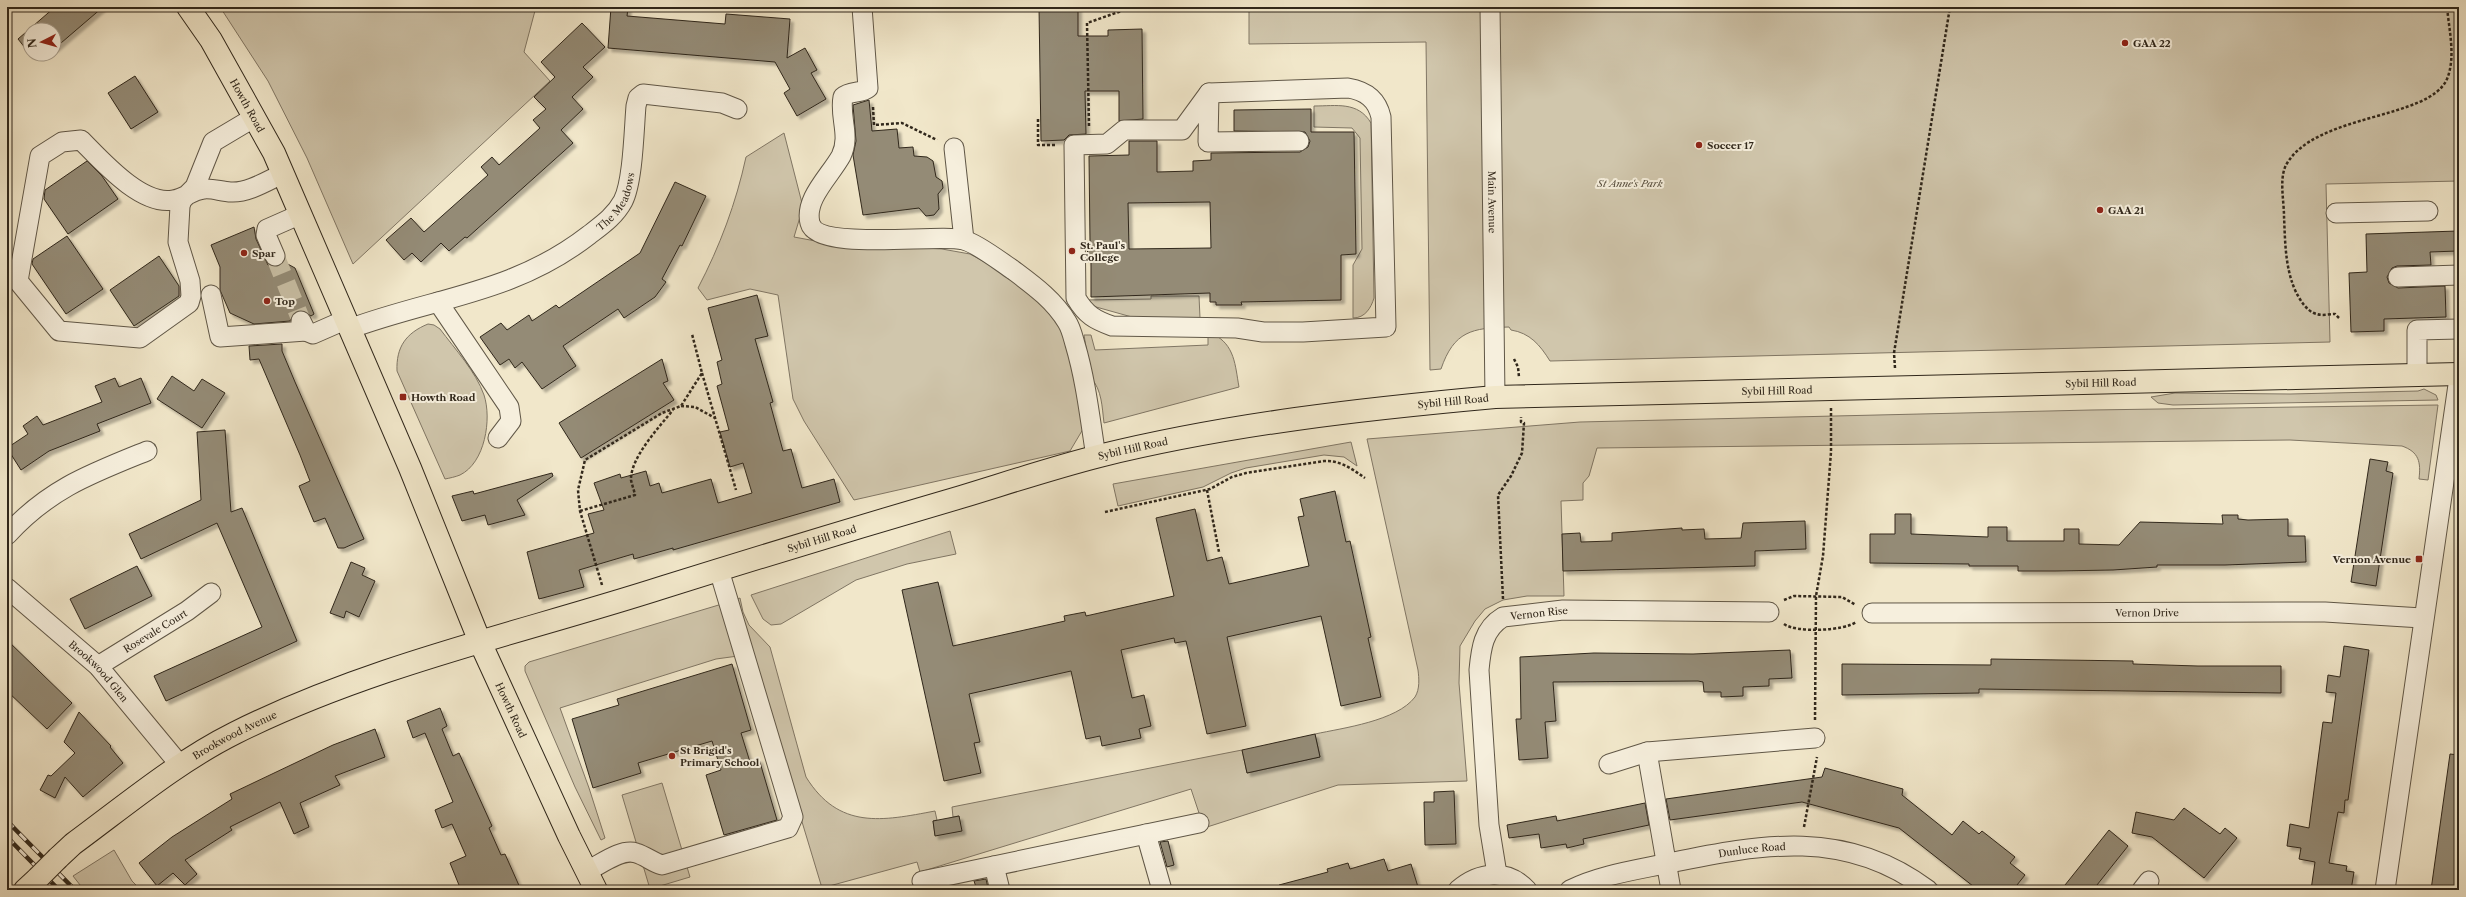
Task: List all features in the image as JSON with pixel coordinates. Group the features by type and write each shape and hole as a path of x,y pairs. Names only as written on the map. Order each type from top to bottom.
{"main road":[{"name":"Howth Road","path":"188,7 211,40 255,117 301,214 413,475 480,642 592,881"},
{"name":"Sybil Hill Road","path":"480,642 609,605 719,570 1096,457 1283,420 1350,410 1495,397 1896,386 2459,374"},
{"name":"Brookwood Avenue","path":"25,890 73,844 180,765 232,734 279,712 383,672 480,642"}],"street":[{"path":"862,7 868,88 864,91 847,93 843,97 845,142 841,156 821,185 809,212 810,224 816,232 829,236 890,240 964,240 1005,265 1042,292 1068,322 1080,360 1089,402 1096,457"},
{"name":"Main Avenue","path":"1490,7 1495,397"},
{"path":"1348,88 1362,91 1378,104 1381,117 1386,327 1303,332 1263,332 1237,328 1112,326 1093,319 1084,311 1076,298 1082,145 1107,144 1124,130 1182,130 1209,93 1348,88"},
{"path":"1209,93 1208,142 1299,141"},
{"name":"The Meadows","path":"211,295 220,336 303,326 313,334 506,283 538,268 571,249 615,214 624,200 630,166 636,106 638,98 643,94 722,103 737,109"},
{"path":"255,117 213,142 199,178 188,194 180,206 178,242 190,282 191,296 189,303 140,338 59,331 18,281 40,156 62,142 81,140 115,174 146,196 172,201 188,194 204,189 239,191 282,174"},
{"path":"954,148 964,240"},
{"path":"2336,213 2428,211"},
{"path":"275,256 266,235 267,229 301,214"},
{"path":"2398,277 2459,275"},
{"path":"438,302 509,406 511,422 498,438"},
{"path":"2417,375 2417,330 2459,329"},
{"path":"2385,890 2422,618 2459,378"},
{"path":"7,535 41,503 82,477 147,451"},
{"path":"592,881 625,852 636,853 652,862 662,865 788,828 793,817 719,570"},
{"name":"Brookwood Glen","path":"7,588 98,666 180,765"},
{"name":"Rosevale Court","path":"98,666 187,611 211,593"},
{"name":"Vernon Rise","path":"1497,874 1489,825 1479,670 1482,648 1486,634 1495,622 1504,617 1563,610 1769,612"},
{"name":"Vernon Drive","path":"1872,613 2325,612 2422,618"},
{"path":"1609,764 1647,752 1815,738"},
{"path":"1647,752 1670,890"},
{"path":"922,881 1199,823"},
{"path":"1146,834 1162,890"},
{"name":"Dunluce Road","path":"1570,890 1619,874 1665,864 1753,848 1800,845 1826,847 1873,858 1892,867 1928,890"},
{"path":"994,866 1000,890"},
{"path":"1458,890 1468,881 1482,875 1497,874 1511,878 1527,890"}],"path":[{"path":"1038,119 1038,145 1082,145 1088,23 1134,7"},
{"path":"1896,386 1894,352 1950,7"},
{"path":"2339,318 2335,314 2317,314 2311,311 2293,287 2286,260 2283,181 2286,166 2310,141 2366,118 2408,107 2435,93 2446,80 2452,63 2447,7"},
{"path":"872,106 874,125 902,123 954,148"},
{"path":"692,334 736,490"},
{"path":"1517,363 1519,381"},
{"path":"681,406 702,373"},
{"path":"1800,845 1817,757 1815,738 1816,596 1823,556 1831,452 1831,388"},
{"path":"609,605 580,511 578,490 585,460 662,413 681,406 695,407 715,418"},
{"path":"580,511 635,495 631,479 635,464 657,428 673,410"},
{"path":"1504,617 1498,495 1511,476 1522,453 1524,423 1521,422 1521,410"},
{"path":"1105,512 1207,490 1246,473 1324,461 1334,461 1342,464 1365,478"},
{"path":"1207,490 1220,552"},
{"path":"1794,596 1816,596 1842,597 1850,600 1860,609 1872,613 1862,617 1850,626 1794,628 1785,625 1769,612 1775,609 1786,599 1794,596"}],"green space":[{"path":"220,7 536,7 524,52 550,81 353,264 307,158 268,81"},
{"name":"St Anne's Park","path":"1249,7 2459,7 2459,181 2326,184 2330,342 1550,361 1534,341 1524,334 1511,330 1509,327 1485,329 1466,334 1458,339 1452,347 1446,356 1441,369 1430,370 1426,42 1249,44"},
{"path":"1314,106 1346,106 1353,108 1366,116 1371,123 1374,298 1367,312 1357,318 1353,318 1353,265 1362,249 1360,138 1352,128 1314,127"},
{"path":"784,133 803,207 794,237 821,242 942,249 970,254 1003,272 1036,297 1059,324 1071,357 1086,424 1070,451 854,500 804,421 793,399 778,295 750,289 707,300 698,288 713,256 732,208 746,157"},
{"path":"1151,296 1199,296 1200,318 1139,319 1089,305 1085,300 1151,299"},
{"path":"428,324 434,325 440,329 465,361 480,386 486,405 487,428 481,451 469,469 460,475 445,479 397,371 398,355 404,342 408,336"},
{"path":"1208,334 1213,334 1220,339 1230,350 1235,363 1239,387 1104,423 1099,393 1091,378 1084,335 1091,335 1095,350 1208,345"},
{"path":"2424,389 2436,395 2438,400 2173,405 2158,403 2151,397 2175,393 2290,394 2418,391"},
{"path":"2438,405 2428,480 2419,479 2420,468 2418,458 2408,448 2402,446 2290,440 1597,448 1589,476 1583,483 1583,500 1561,501 1564,596 1527,596 1503,600 1485,609 1475,621 1460,646 1459,683 1467,781 1338,785 1204,828 1191,789 920,872 917,862 822,888 735,600 740,598 743,612 749,625 770,647 806,777 819,794 833,806 847,814 863,818 880,819 916,815 935,811 937,820 933,821 935,835 961,831 959,816 953,817 952,807 1242,750 1247,773 1320,757 1315,734 1383,718 1407,705 1415,697 1418,691 1418,670 1367,439 1580,422 2091,410"},
{"path":"1351,442 1357,466 1344,457 1324,455 1246,468 1231,473 1203,487 1118,506 1113,484"},
{"path":"950,531 956,554 907,564 856,580 781,624 771,625 763,619 751,595"},
{"path":"722,604 738,656 716,659 560,708 589,788 605,838 601,840 575,787 525,671 525,666 529,662"},
{"path":"662,783 690,877 650,889 622,795"},
{"path":"114,850 132,881 141,890 84,890 73,876"}],"building":[{"path":"55,7 103,7 62,42 62,22 38,22"},
{"path":"611,7 628,8 627,16 725,24 726,14 790,19 787,58 805,48 817,70 811,73 826,99 797,116 784,93 790,89 775,62 608,48"},
{"path":"1039,7 1078,7 1078,36 1108,36 1108,30 1142,29 1143,119 1119,121 1119,91 1085,91 1086,134 1069,135 1064,140 1041,141"},
{"path":"582,23 605,47 583,67 593,77 572,97 583,109 561,130 573,143 467,238 465,237 449,251 441,243 421,262 412,253 404,260 386,240 411,218 424,232 488,175 481,167 492,157 499,165 540,128 533,120 546,109 534,97 555,77 541,62"},
{"path":"22,36 22,44 18,39"},
{"path":"135,76 158,112 131,129 108,93"},
{"path":"869,100 872,131 897,129 899,148 913,147 914,156 927,157 933,161 936,177 942,181 943,188 938,194 939,209 934,215 926,216 919,208 863,215 853,155 856,141 853,105"},
{"path":"1311,109 1311,132 1354,132 1356,254 1341,255 1341,300 1241,302 1242,305 1216,305 1216,302 1210,302 1210,293 1091,297 1091,261 1088,262 1087,242 1090,242 1089,156 1129,155 1129,141 1157,141 1157,172 1193,171 1193,161 1211,160 1211,153 1300,152 1308,147 1310,141 1305,132 1234,131 1234,110","holes":["1210,202 1211,248 1129,249 1128,203"]},
{"path":"87,161 102,176 118,199 68,234 44,199 45,190"},
{"path":"675,182 706,196 682,246 680,245 662,279 666,282 655,297 624,318 618,309 563,346 576,366 542,389 522,362 515,368 509,359 500,365 480,337 501,323 507,330 529,315 532,321 556,305 559,308 640,253"},
{"name":"Top","path":"254,227 256,239 268,265 279,266 284,262 295,268 314,314 311,316 301,310 292,315 290,321 254,324 230,313 220,290 220,267 211,245"},
{"path":"2458,231 2458,251 2430,252 2431,265 2397,266 2392,268 2387,277 2389,283 2398,288 2445,286 2446,317 2384,319 2384,331 2351,332 2349,273 2367,272 2366,234"},
{"path":"67,236 103,289 66,314 32,264 33,259"},
{"path":"159,256 179,286 179,296 134,326 110,290"},
{"path":"757,295 768,336 755,339 773,402 770,403 783,451 791,449 802,488 834,479 840,502 673,550 673,548 634,559 633,554 579,570 584,587 539,599 527,552 594,533 588,514 604,510 594,483 620,474 621,478 646,471 650,486 659,483 662,493 711,479 718,503 752,493 743,463 730,467 720,432 729,430 717,386 722,384 717,362 722,360 708,308"},
{"path":"282,344 282,351 295,382 364,539 344,548 338,548 325,518 314,522 299,486 310,481 300,455 259,359 250,360 249,346"},
{"path":"662,359 668,381 663,383 674,400 581,458 559,423"},
{"path":"172,376 194,391 202,379 225,393 202,428 157,399"},
{"path":"115,378 119,387 141,378 151,403 97,424 100,431 49,451 21,470 7,448 28,434 23,426 37,416 43,425 102,402 95,386"},
{"path":"225,430 231,512 242,508 297,641 166,701 154,676 262,627 217,523 141,559 129,534 201,500 197,432"},
{"path":"2370,459 2388,462 2386,471 2393,473 2376,586 2351,582"},
{"path":"552,473 553,476 517,500 525,515 488,525 485,515 462,521 452,496 473,491 474,494"},
{"path":"1335,491 1346,542 1350,541 1371,637 1368,638 1381,697 1341,706 1321,616 1227,637 1246,726 1207,734 1186,641 1175,643 1174,638 1121,650 1132,698 1144,695 1151,726 1139,729 1141,738 1102,746 1100,736 1086,739 1071,671 969,694 980,742 974,743 981,773 944,781 902,590 938,582 953,646 1065,621 1064,616 1085,612 1086,616 1174,596 1156,518 1195,509 1207,561 1222,557 1229,584 1309,566 1298,517 1304,516 1300,499"},
{"path":"1895,514 1911,514 1911,534 1988,537 1988,527 2007,527 2007,541 2064,541 2064,529 2079,529 2079,544 2119,545 2140,522 2223,524 2222,515 2238,515 2238,519 2248,520 2288,519 2288,536 2305,536 2306,562 2225,565 2157,565 2157,567 2113,570 2056,571 2018,571 2018,566 1870,563 1870,534 1895,534"},
{"path":"1805,521 1806,549 1755,551 1755,566 1563,571 1562,534 1580,533 1581,542 1612,541 1612,533 1682,528 1682,530 1704,529 1705,539 1741,538 1743,523"},
{"path":"351,562 365,568 362,575 375,581 359,617 346,611 344,618 330,613"},
{"path":"137,566 152,596 85,629 70,599"},
{"path":"7,640 72,703 47,729 7,691"},
{"path":"2344,646 2369,650 2348,800 2345,800 2344,813 2338,812 2329,863 2347,866 2346,871 2354,872 2351,890 2311,890 2315,862 2299,859 2301,848 2287,846 2290,824 2309,828 2323,722 2332,723 2336,693 2326,692 2328,675 2340,677"},
{"path":"1790,650 1792,678 1769,679 1769,686 1743,687 1743,696 1721,697 1721,692 1704,692 1703,682 1698,681 1553,682 1556,721 1545,722 1548,758 1519,760 1516,719 1521,719 1520,657 1594,653 1693,654"},
{"path":"1991,659 2133,661 2133,664 2198,666 2281,666 2281,693 1979,689 1979,693 1842,695 1842,664 1991,665"},
{"path":"732,664 751,730 741,733 750,762 759,759 777,820 724,835 706,775 721,770 712,741 638,763 641,773 593,788 572,719 619,705 617,699"},
{"path":"440,708 447,726 442,729 453,756 459,753 492,826 489,828 501,855 505,854 521,890 461,890 450,863 466,856 452,824 442,828 435,810 453,802 425,733 413,738 407,721"},
{"path":"79,712 111,746 110,747 123,763 83,797 65,777 55,798 40,790 48,775 51,776 75,753 64,742"},
{"path":"375,729 385,757 335,776 340,785 300,803 309,827 294,834 280,802 230,827 232,830 185,860 197,874 185,885 173,873 157,886 139,863 172,837 232,799 230,794 333,745"},
{"path":"1315,734 1320,757 1247,773 1242,750"},
{"path":"2450,754 2459,755 2459,890 2431,890"},
{"path":"1825,768 1903,789 1902,795 1952,835 1963,821 1979,834 1982,831 2015,857 2010,863 2025,875 2013,890 1978,890 1899,828 1802,802 1670,820 1666,799 1822,777"},
{"path":"1454,791 1456,844 1425,845 1424,802 1434,802 1434,792"},
{"path":"1645,803 1649,825 1583,839 1584,844 1567,848 1566,844 1541,848 1539,834 1509,838 1507,825 1556,816 1557,821"},
{"path":"2184,808 2220,834 2225,828 2237,838 2204,878 2152,837 2132,833 2136,812 2174,820"},
{"path":"959,816 962,831 935,836 933,821"},
{"path":"2109,830 2128,846 2093,890 2061,890"},
{"path":"1168,841 1174,865 1167,867 1160,842"},
{"path":"1384,859 1388,871 1411,864 1418,887 1409,890 1280,890 1279,885 1328,872 1327,869 1348,863 1350,869"},
{"path":"986,879 988,888 977,890 974,881"}],"tunnel":[{"path":"275,256 301,320"}],"railway":[{"path":"7,821 75,890"},
{"path":"7,837 59,890"}],"place":[{"name":"GAA 22","path":"2125,43"},
{"name":"Soccer 17","path":"1699,145"},
{"name":"GAA 21","path":"2100,210"},
{"name":"St. Paul's College","path":"1072,251"},
{"name":"Spar","path":"244,253"},
{"name":"Top","path":"267,301"},
{"name":"Howth Road","path":"403,397"},
{"name":"Vernon Avenue","path":"2419,559"},
{"name":"St Brigid's Primary School","path":"672,756"}]}
